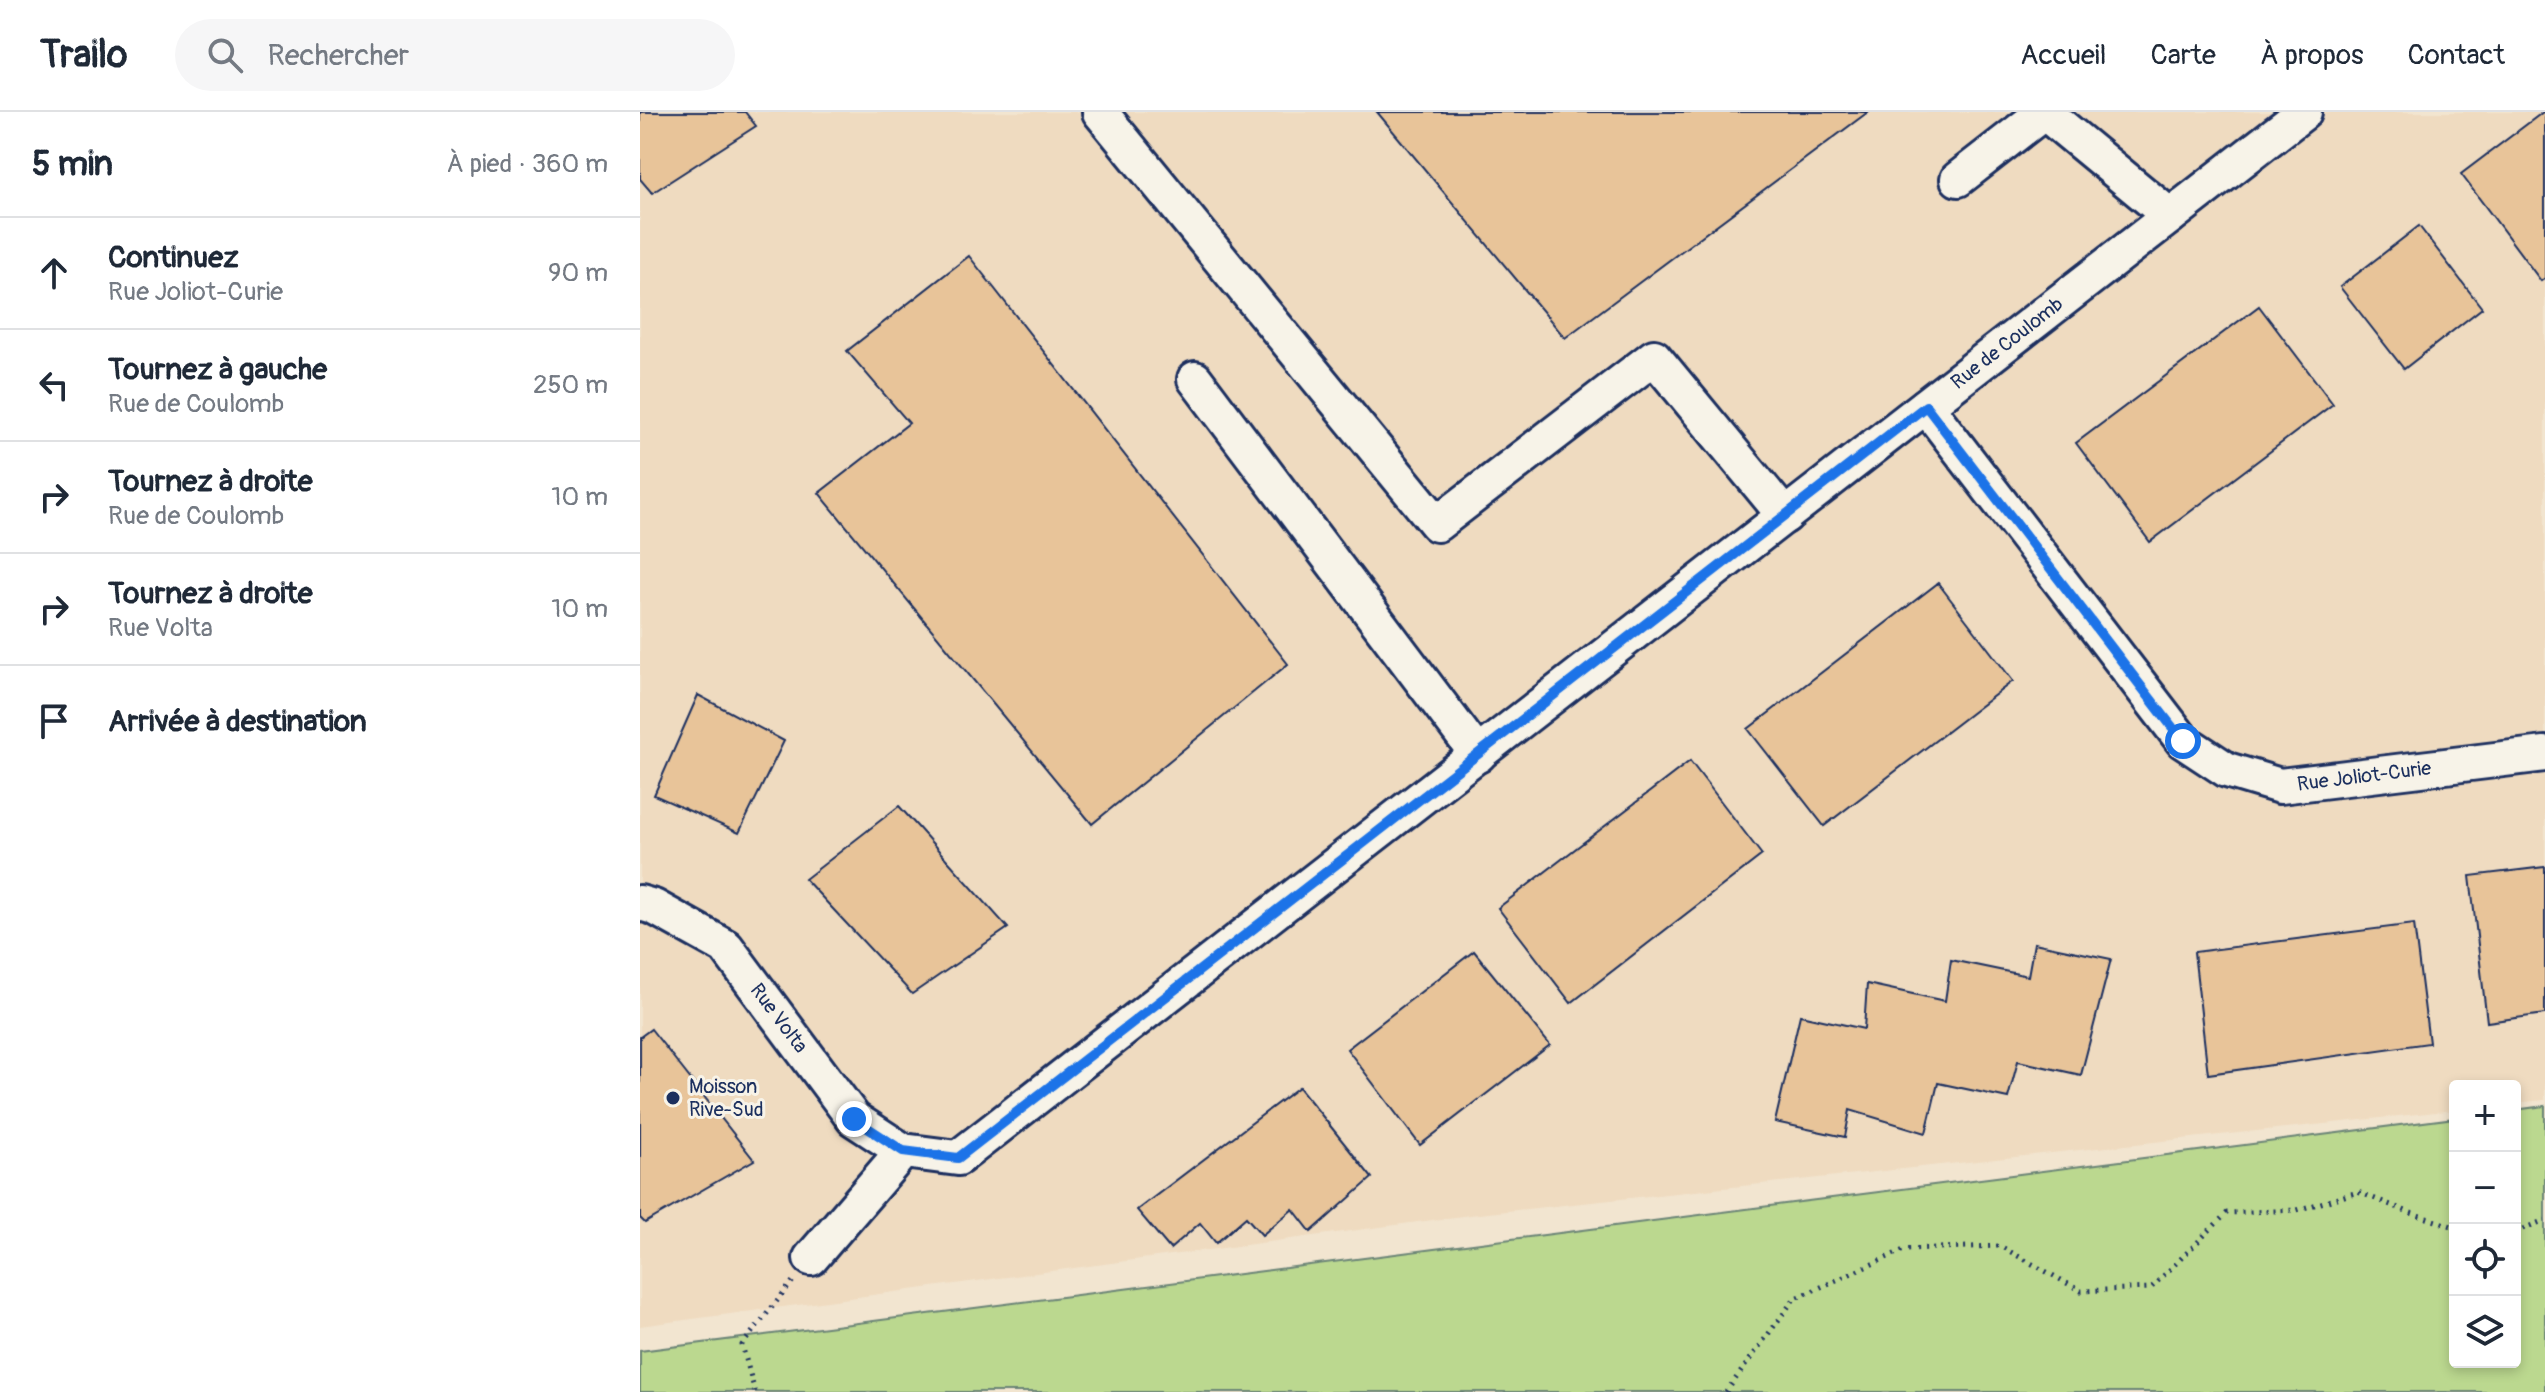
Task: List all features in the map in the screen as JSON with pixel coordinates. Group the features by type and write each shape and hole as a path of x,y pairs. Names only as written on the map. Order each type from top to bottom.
{"street":[{"path":"1100,112 1437,524 1654,357 1785,516"},
{"path":"1958,179 2044,112 2170,216"},
{"name":"Rue de Coulomb","path":"903,1151 958,1158 2304,112"},
{"path":"1195,379 1478,755"},
{"name":"Rue Joliot-Curie","path":"1926,406 2183,741 2227,770 2280,786 2545,754"},
{"name":"Rue Volta","path":"640,903 654,907 726,947 854,1119 903,1151"},
{"path":"811,1258 903,1151"}],"path":[{"path":"1726,1392 1794,1299 1906,1249 2000,1246 2081,1291 2151,1288 2227,1213 2297,1210 2358,1192 2449,1225"},
{"path":"2521,1230 2545,1220"},
{"path":"755,1392 742,1345 811,1258"}],"shaded area":[{"path":"640,112 2545,112 2545,1100 2521,1102 2521,1080 2449,1080 2449,1111 1470,1215 640,1326"}],"green space":[{"path":"2545,1106 2545,1392 640,1392 640,1351 2449,1119 2449,1368 2521,1368 2521,1109"}],"building":[{"path":"640,112 745,112 756,126 652,193 640,179"},
{"path":"1377,112 1868,112 1565,338"},
{"path":"2543,112 2545,278 2541,281 2461,174"},
{"path":"2419,226 2482,308 2404,369 2340,287"},
{"path":"969,256 1288,664 1092,824 819,493 909,423 847,351"},
{"path":"2259,306 2333,404 2150,542 2076,443"},
{"path":"1938,583 2013,681 1824,826 1748,729"},
{"path":"698,695 784,741 739,833 654,795"},
{"path":"1690,761 1762,855 1571,1003 1498,908"},
{"path":"899,806 1008,928 912,994 805,879"},
{"path":"2545,867 2545,1014 2487,1022 2470,876"},
{"path":"2414,924 2429,1043 2208,1074 2194,952"},
{"path":"2034,943 2111,959 2081,1075 2018,1061 2008,1098 1938,1083 1926,1133 1850,1110 1845,1137 1775,1122 1800,1015 1864,1029 1867,984 1945,1001 1951,960 2028,976"},
{"path":"1474,951 1550,1045 1420,1145 1347,1049"},
{"name":"Moisson Rive-Sud","path":"651,1029 754,1160 645,1223 640,1218 640,1037"},
{"path":"1299,1087 1372,1178 1311,1232 1293,1209 1262,1235 1246,1217 1216,1243 1200,1223 1170,1249 1137,1210"}],"place":[{"name":"Moisson Rive-Sud","path":"673,1098"}],"route":[{"path":"854,1119 903,1151 958,1158 1926,406 2183,741"}]}
